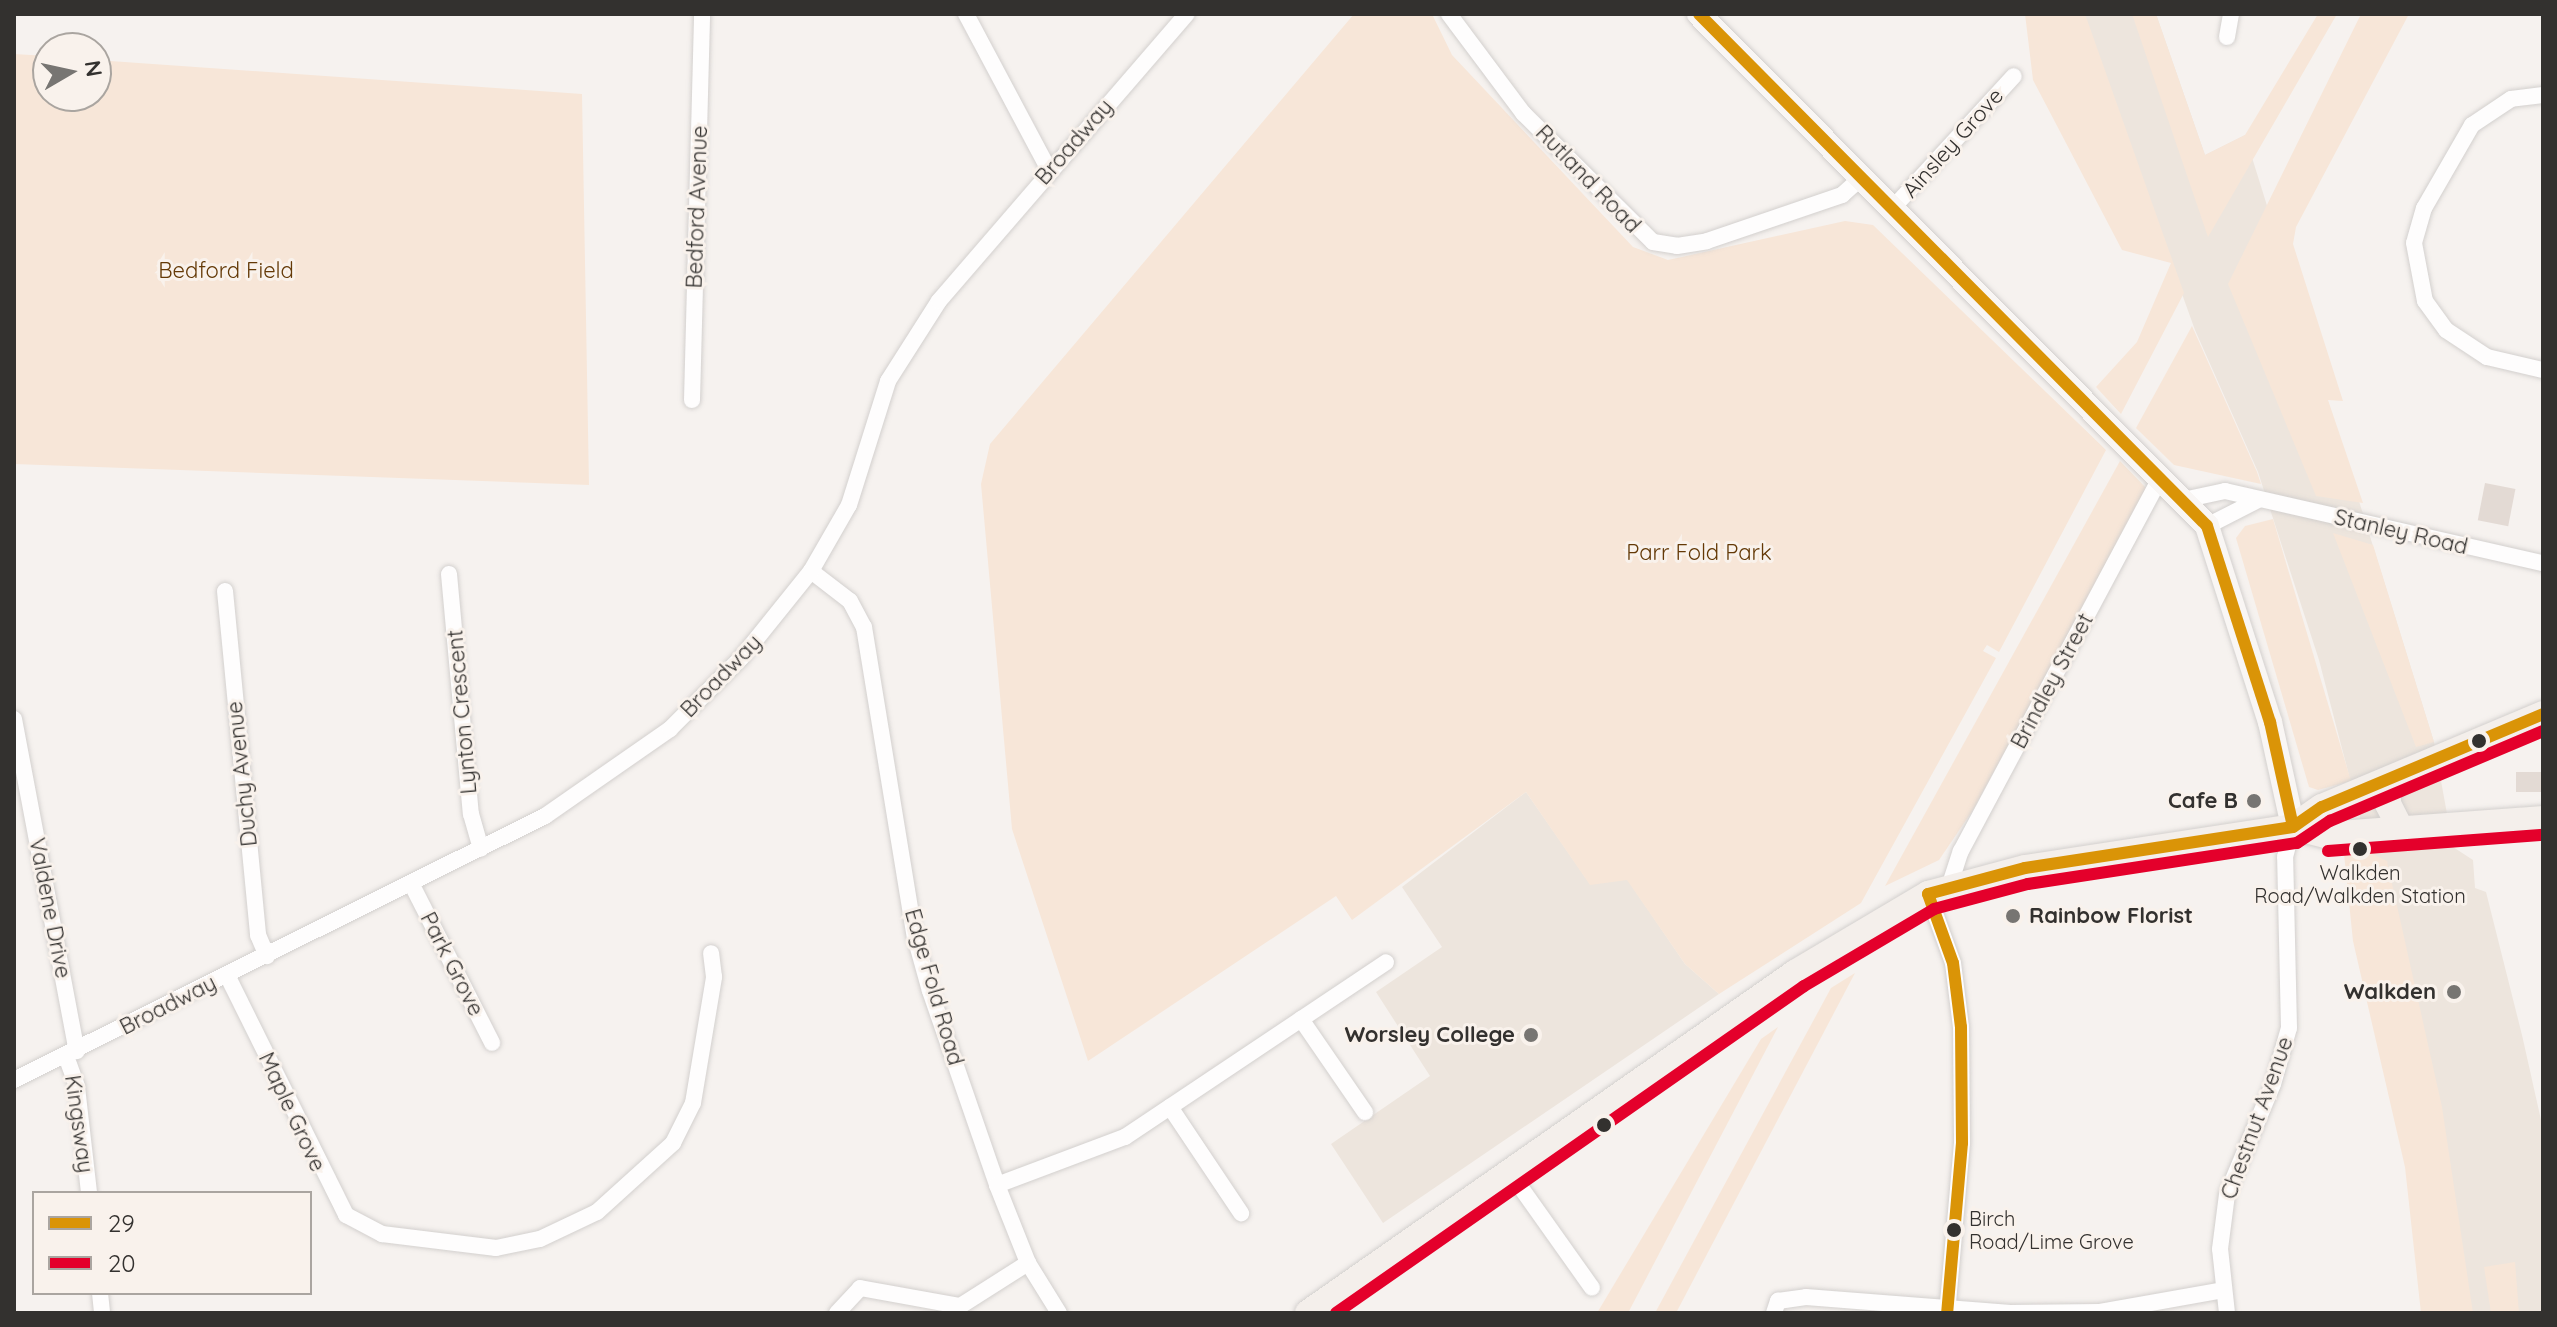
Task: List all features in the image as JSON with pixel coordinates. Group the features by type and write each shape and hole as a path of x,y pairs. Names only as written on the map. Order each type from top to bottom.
{"main road":[{"path":"2293,827 2322,807 2543,714"},
{"path":"2388,781 2388,804 2400,828"},
{"path":"1308,1313 1795,973 1892,915 1939,891 2025,868 2293,827 2325,835 2543,819"}],"street":[{"name":"Bedford Avenue","path":"692,400 702,14"},
{"path":"966,14 1049,170"},
{"name":"Broadway","path":"14,1080 481,849 591,788 670,729 741,658 811,571 849,505 879,402 904,353 1049,170 1187,14"},
{"name":"Rutland Road","path":"1449,14 1523,113 1653,242 1677,246 1707,241 1842,195 1860,179"},
{"path":"1699,14 2207,526 2270,722 2293,827"},
{"path":"2227,37 2231,14"},
{"name":"Ainsley Grove","path":"1892,209 2014,76"},
{"path":"2543,95 2511,99 2472,125 2424,208 2414,243 2425,301 2446,330 2487,357 2543,370"},
{"name":"Brindley Street","path":"1939,891 2160,479"},
{"name":"Stanley Road","path":"2183,500 2225,491 2543,563"},
{"path":"2207,526 2260,500"},
{"name":"Edge Fold Road","path":"811,571 850,601 864,627 915,937 997,1185 1028,1263 1059,1313"},
{"name":"Lynton Crescent","path":"449,574 471,814 481,849"},
{"name":"Duchy Avenue","path":"225,591 258,935 267,956"},
{"name":"Valdene Drive","path":"14,719 72,1053"},
{"name":"Chestnut Avenue","path":"2227,1313 2220,1249 2227,1194 2273,1084 2289,1028 2285,857 2293,827"},
{"name":"Park Grove","path":"412,885 492,1043"},
{"path":"1939,891 1961,1027 1962,1143 1947,1310"},
{"name":"Maple Grove","path":"227,975 346,1215 382,1234 496,1248 540,1239 597,1212 673,1143 693,1103 714,977 711,953"},
{"path":"997,1185 1109,1146 1386,962"},
{"path":"1301,1019 1365,1112"},
{"name":"Kingsway","path":"72,1053 89,1191"},
{"path":"1170,1107 1241,1213"},
{"path":"1509,1171 1592,1288"},
{"path":"837,1313 860,1288 955,1309 1028,1263"},
{"path":"1776,1307 1806,1297 1947,1310 2100,1312 2223,1290"}],"shaded area":[{"path":"2081,14 2156,14 2205,155 2245,135 2434,742 2453,847 2473,860 2475,888 2486,892 2543,1129 2543,1313 2463,1313 2397,960 2319,660 2258,472 2195,330"},
{"name":"Worsley College","path":"1526,792 1590,884 1627,879 1685,964 1719,994 1383,1223 1331,1144 1430,1076 1376,992 1442,947 1402,887"}],"green space":[{"name":"Parr Fold Park","path":"1354,14 1432,14 1452,55 1633,247 1668,260 1845,221 1873,225 2106,450 1999,652 1987,645 1983,651 1996,658 1861,903 1719,994 1685,964 1627,880 1590,885 1526,792 1352,920 1336,896 1088,1061 1012,829 981,484 990,444"},
{"path":"2025,14 2085,14 2184,293 2121,414 2096,387 2137,342 2171,263 2122,250 2033,80"},
{"path":"2132,14 2156,14 2205,155 2245,135 2318,14 2337,14 2208,237"},
{"path":"2361,14 2409,14 2296,227 2293,244 2343,401 2328,400 2363,503 2316,496 2228,284"},
{"name":"Bedford Field","path":"14,54 32,55 32,112 112,112 112,61 582,94 589,485 14,464"},
{"path":"2192,326 2261,484 2174,465 2136,428"},
{"path":"2120,461 2148,490 1973,810 1939,860 1885,886"},
{"path":"2273,519 2351,781 2318,790 2309,787 2236,538 2245,526"},
{"path":"2333,533 2373,545 2434,742 2416,747"},
{"path":"2370,853 2387,861 2442,1107 2473,1313 2421,1313 2405,1167 2353,941 2344,854"},
{"path":"1855,973 1676,1313 1655,1313 1831,988"},
{"path":"1778,1027 1628,1313 1597,1313 1761,1039"},
{"path":"2515,1262 2519,1313 2491,1313 2484,1267"}],"building":[{"path":"2485,483 2515,489 2508,526 2478,520"},
{"path":"2516,772 2543,772 2543,792 2516,792"}],"transit line":[{"name":"29","path":"1699,14 2207,526 2270,722 2293,827"},
{"name":"29","path":"1928,894 2025,868 2293,827 2322,807 2543,714"},
{"name":"20","path":"1336,1313 1804,986 1934,909 2028,884 2297,843 2330,821 2543,731"},
{"name":"20","path":"2328,851 2543,835"},
{"name":"29","path":"1928,894 1953,963 1961,1027 1962,1143 1947,1313"}],"place":[{"name":"Cafe B","path":"2254,801"},
{"name":"Walkden Road/Walkden Station","path":"2360,849"},
{"name":"Rainbow Florist","path":"2013,916"},
{"name":"Walkden","path":"2454,992"},
{"name":"Worsley College","path":"1531,1035"},
{"name":"Birch Road/Lime Grove","path":"1954,1230"}]}
